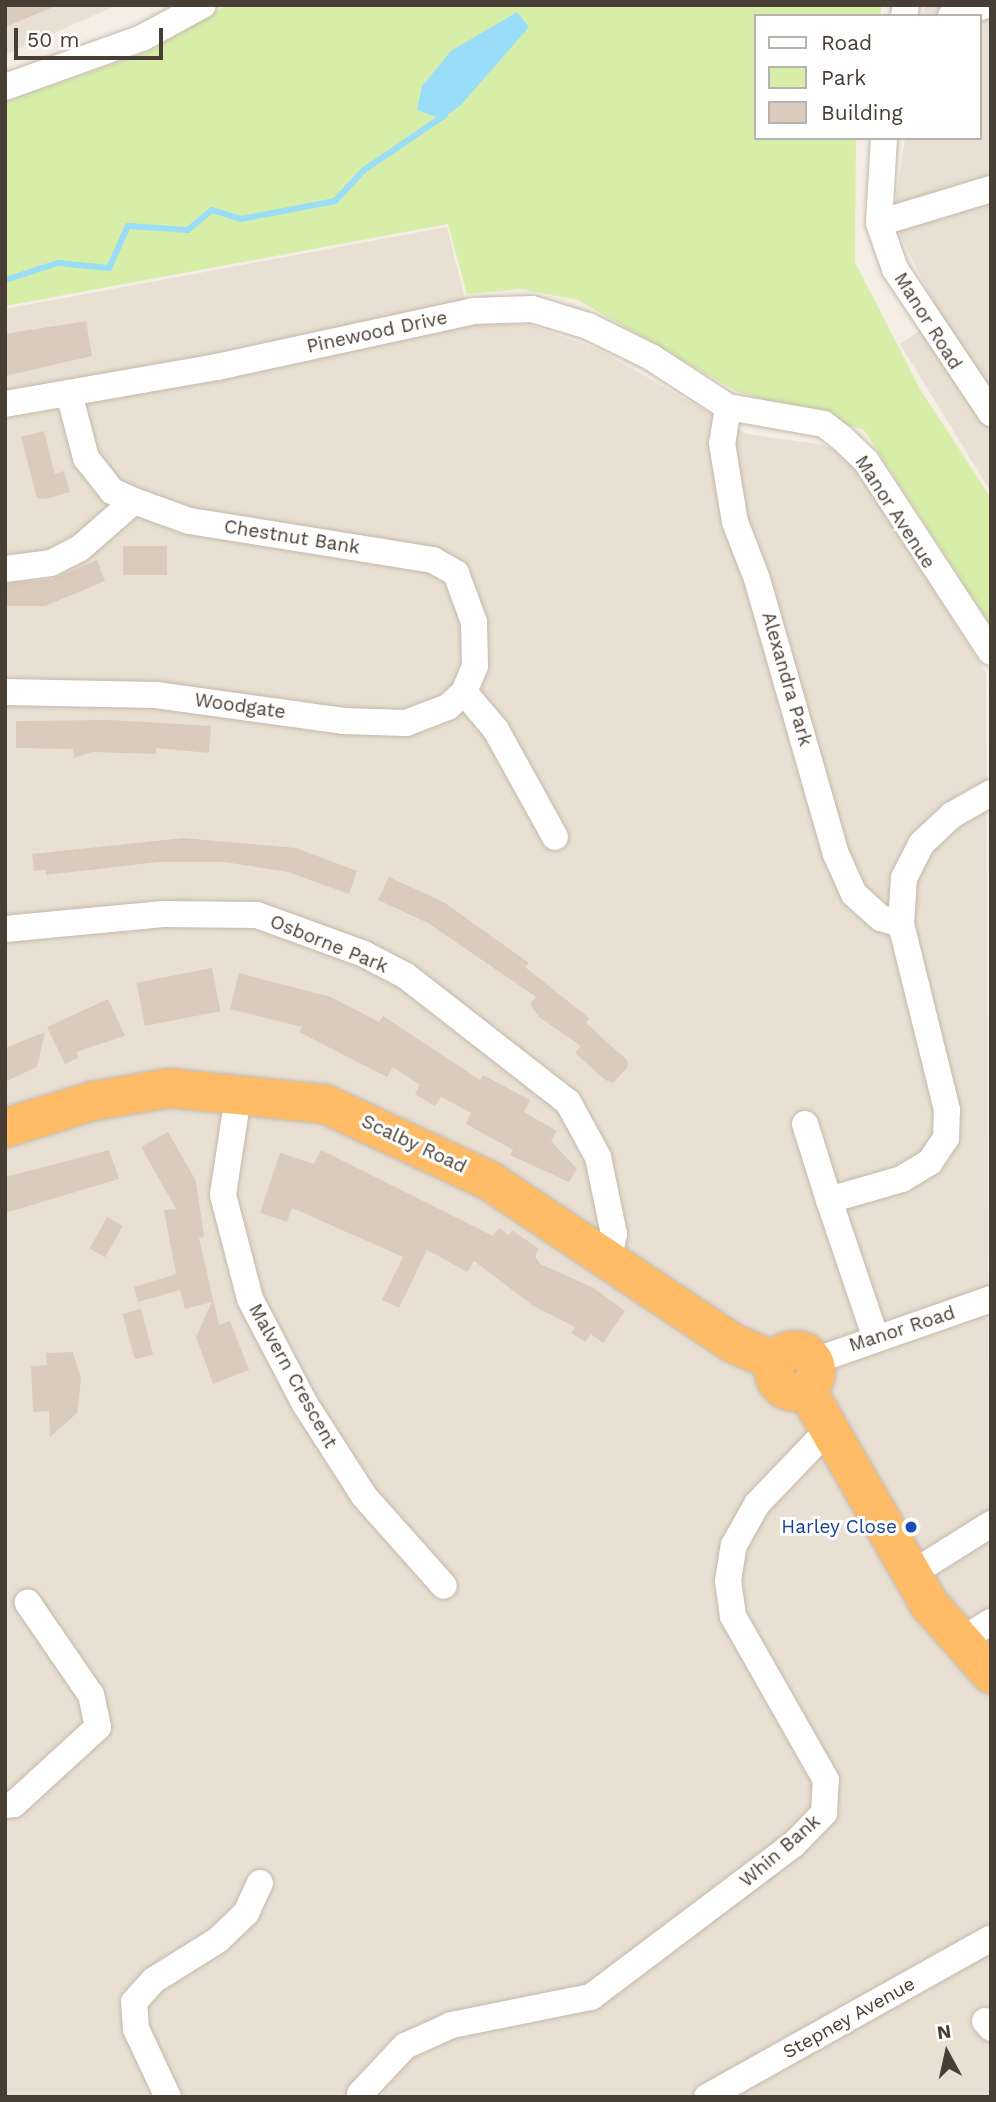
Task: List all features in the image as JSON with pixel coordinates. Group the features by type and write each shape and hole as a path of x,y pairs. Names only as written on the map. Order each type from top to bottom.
{"highway":[{"name":"Scalby Road","path":"5,1128 137,1091 239,1090 325,1104 428,1148 609,1258 733,1343 776,1362 795,1350 810,1375"},
{"path":"810,1375 826,1432 913,1573 976,1632 991,1674"}],"street":[{"path":"5,87 142,38 203,5"},
{"path":"958,14 987,5"},
{"name":"Manor Road","path":"884,140 879,223 914,306 979,378 991,413"},
{"path":"879,223 991,189"},
{"name":"Pinewood Drive","path":"5,404 503,308 532,309 588,326 729,407"},
{"name":"Chestnut Bank","path":"69,393 86,458 112,491 189,521 433,560 456,573 477,636 475,666 464,692"},
{"name":"Manor Avenue","path":"729,407 824,424 842,438 866,461 991,652"},
{"name":"Alexandra Park","path":"729,407 722,443 735,522 757,579 836,854 854,894 881,918 901,924"},
{"path":"5,569 51,563 79,548 134,501"},
{"name":"Woodgate","path":"5,692 156,695 375,725 428,719 464,692"},
{"path":"464,692 496,730 555,837"},
{"path":"829,1200 902,1179 930,1162 946,1138 947,1110 901,924 904,878 922,843 952,815 991,793"},
{"name":"Osborne Park","path":"5,929 163,914 257,915 364,954 405,976 568,1102 598,1157 614,1234 609,1258"},
{"name":"Malvern Crescent","path":"239,1090 223,1195 250,1298 305,1404 364,1496 444,1586"},
{"path":"805,1124 875,1336"},
{"name":"Manor Road","path":"810,1375 875,1336 991,1299"},
{"name":"Whin Bank","path":"360,2094 405,2046 452,2025 591,1997 793,1845 824,1813 826,1780 733,1616 728,1581 734,1545 757,1504 826,1432"},
{"path":"913,1573 991,1524"},
{"path":"5,1805 14,1804 98,1727 92,1695 28,1603"},
{"path":"168,2097 136,2029 134,2002 154,1980 218,1940 246,1913 260,1884"},
{"name":"Stepney Avenue","path":"707,2097 991,1938"}],"shaded area":[{"path":"5,5 117,5 5,55"},
{"path":"925,5 991,5 991,492 900,344 941,317 900,235 896,198 905,140 982,140 982,14 923,14"},
{"path":"447,227 471,323 527,324 598,349 746,434 824,445 853,461 986,673 991,2097 5,2097 5,309"}],"green space":[{"path":"227,5 882,5 880,14 754,14 754,140 856,140 855,262 920,389 991,498 991,626 864,430 736,391 578,300 520,289 467,294 448,224 5,306 5,102 148,52"}],"water":[{"path":"517,12 529,27 460,106 441,119 417,110 422,86 451,51"}],"building":[{"path":"5,5 56,5 56,6 5,27"},
{"path":"86,321 92,356 5,376 5,334"},
{"path":"44,431 55,474 64,471 70,492 46,499 37,498 21,437"},
{"path":"123,546 167,546 167,575 123,575"},
{"path":"97,560 105,581 45,606 5,606 5,584 53,579"},
{"path":"111,720 211,726 209,753 156,748 156,754 92,752 74,758 73,749 16,748 16,721"},
{"path":"184,838 296,848 357,871 349,894 288,872 224,862 158,862 46,875 46,870 34,871 32,854"},
{"path":"389,877 445,903 529,963 525,967 589,1018 586,1023 628,1061 627,1068 613,1083 605,1080 575,1053 581,1046 539,1017 530,1004 536,997 428,923 378,900"},
{"path":"212,968 220,1011 145,1026 136,983"},
{"path":"239,973 331,997 379,1022 383,1016 480,1080 483,1075 530,1100 524,1112 557,1131 551,1141 577,1169 569,1182 510,1155 513,1150 466,1124 471,1113 441,1097 435,1106 415,1094 420,1085 393,1067 387,1077 299,1032 302,1027 230,1009"},
{"path":"108,999 125,1036 76,1052 78,1058 65,1064 47,1027"},
{"path":"45,1032 37,1067 5,1082 5,1048"},
{"path":"168,1132 196,1181 204,1237 199,1238 219,1325 230,1321 249,1370 213,1384 196,1337 212,1302 185,1309 180,1290 138,1302 134,1287 176,1274 164,1210 176,1209 141,1147"},
{"path":"109,1150 119,1179 5,1213 5,1177"},
{"path":"321,1150 493,1236 499,1228 509,1235 512,1230 539,1249 535,1256 540,1264 592,1287 625,1311 603,1343 591,1334 585,1342 571,1333 575,1327 532,1305 474,1261 467,1272 427,1250 399,1308 382,1300 403,1257 292,1208 287,1222 260,1213 280,1153 314,1164"},
{"path":"107,1217 123,1226 105,1257 90,1248"},
{"path":"141,1309 153,1354 135,1359 123,1314"},
{"path":"73,1352 81,1379 77,1413 50,1437 49,1411 33,1412 31,1366 47,1365 46,1353"}],"waterway":[{"path":"5,280 58,263 109,268 128,226 188,230 212,210 241,219 335,201 364,170 445,115"}],"place":[{"name":"Harley Close","path":"911,1527"}]}
